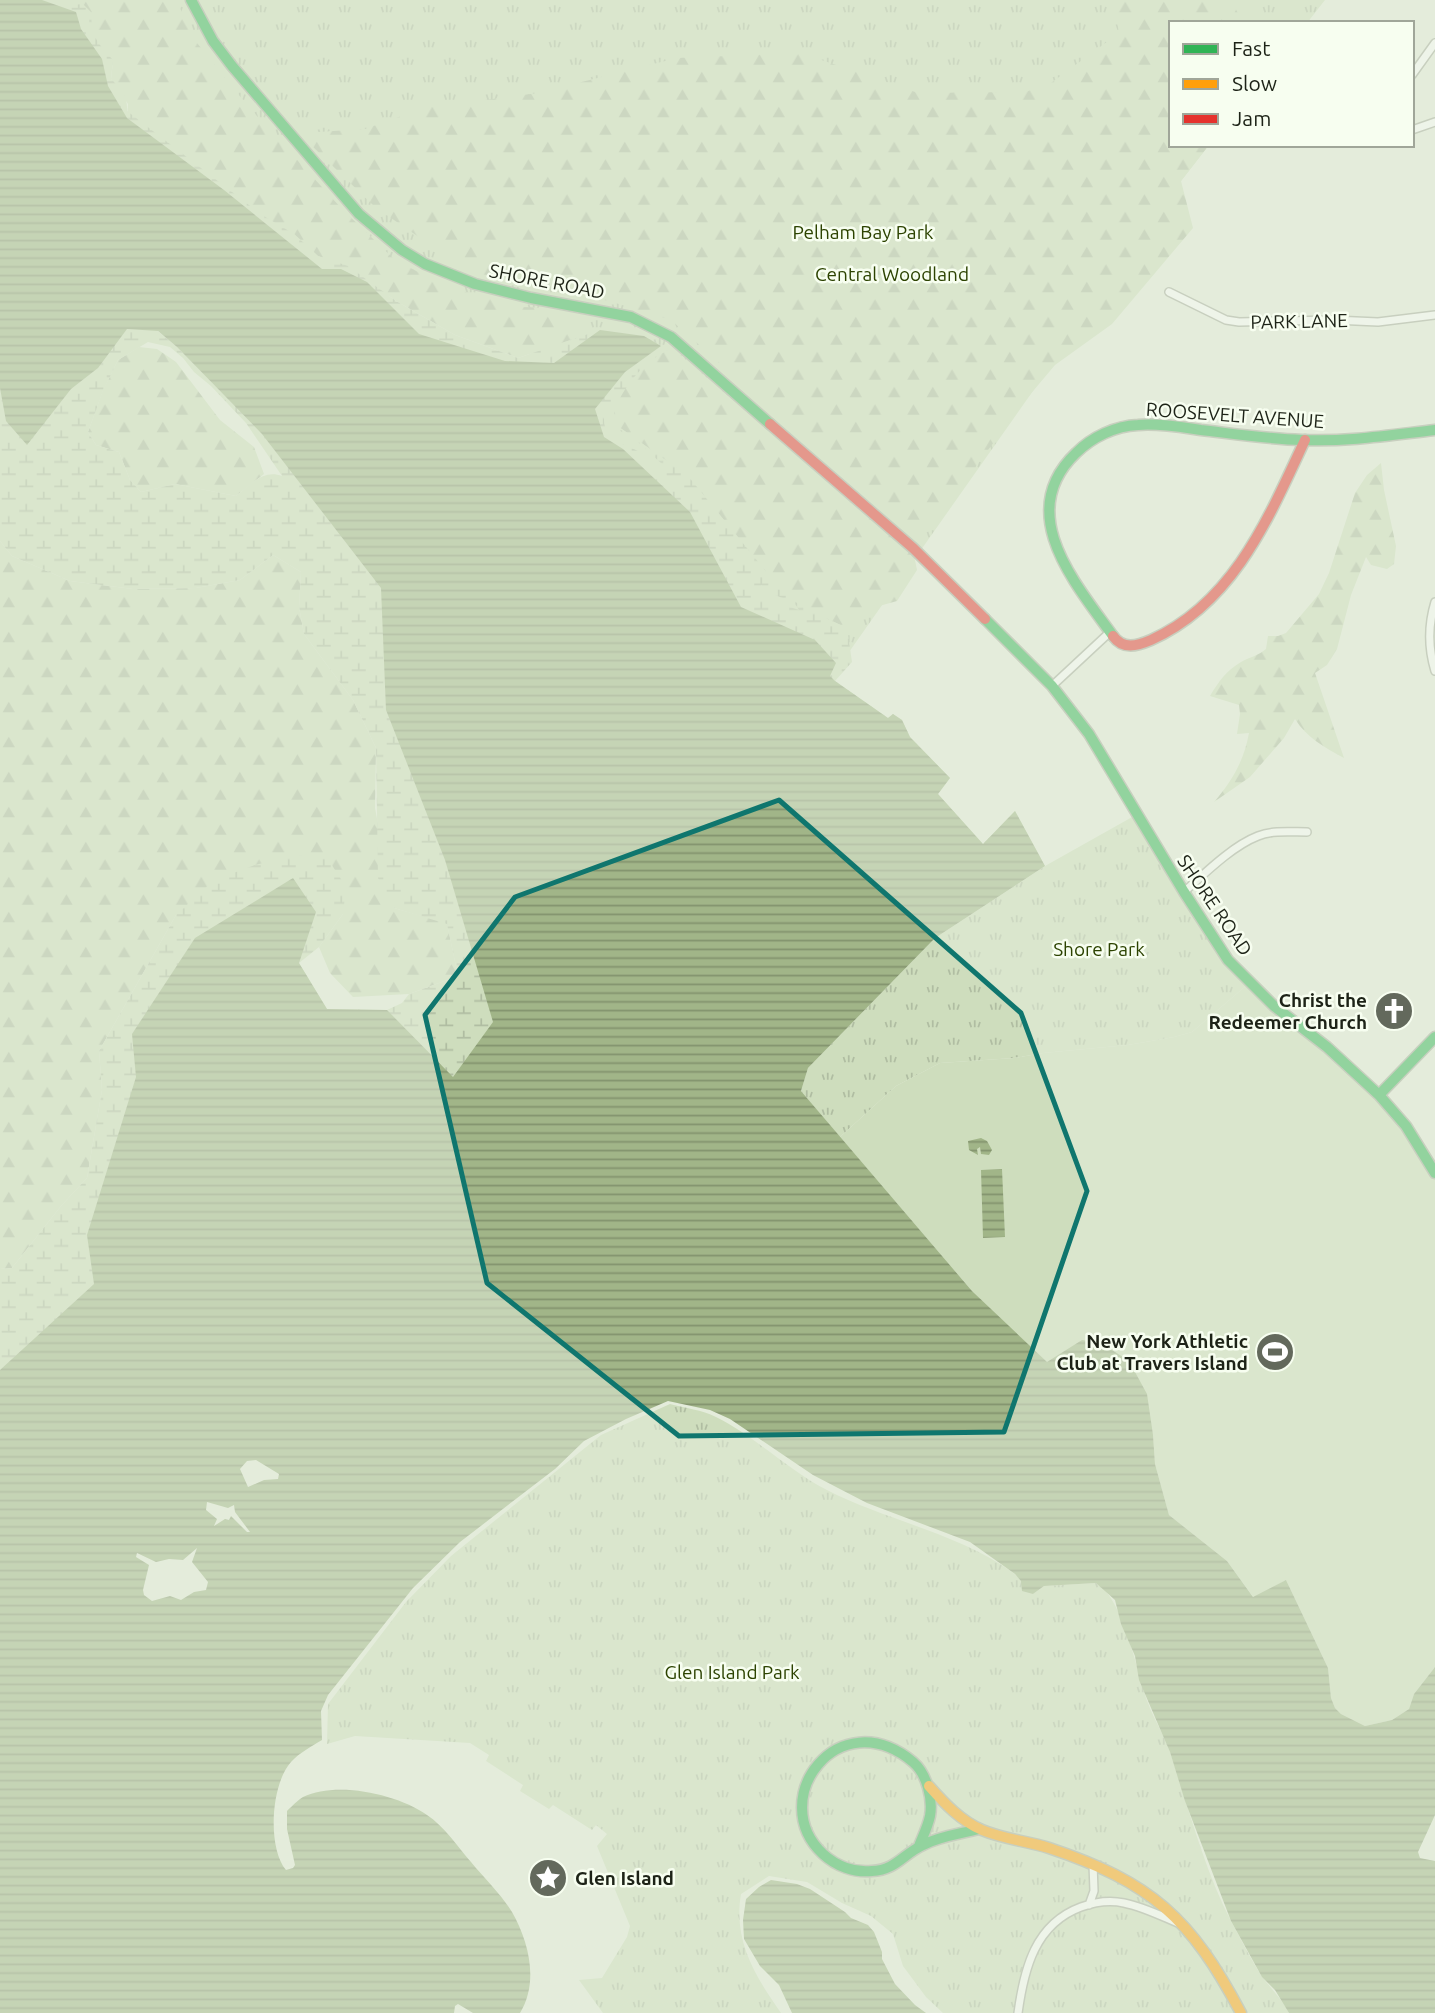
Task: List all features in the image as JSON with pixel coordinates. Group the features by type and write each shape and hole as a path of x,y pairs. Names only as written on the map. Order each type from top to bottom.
{"street":[{"name":"SHORE ROAD","path":"191,0 213,41 232,66 359,214 383,236 425,264 475,284 531,299 631,317 671,337 913,548 1052,686 1089,734 1217,945 1247,981 1379,1095 1405,1126 1435,1172"},
{"path":"1414,72 1435,43"},
{"path":"1414,129 1435,122"},
{"name":"PARK LANE","path":"1169,292 1226,320 1239,322 1378,322 1435,315"},
{"name":"ROOSEVELT AVENUE","path":"1110,632 1070,579 1057,551 1050,526 1049,505 1063,465 1081,448 1104,433 1138,425 1305,440 1371,438 1435,430"},
{"path":"1052,686 1110,632 1120,644 1132,647 1139,645 1188,618 1223,587 1246,559 1305,440"},
{"path":"1435,602 1429,645 1435,671"},
{"path":"1184,892 1238,848 1258,836 1307,832"},
{"path":"1379,1095 1435,1037"},
{"path":"929,1786 932,1814 926,1833 919,1846 903,1861 888,1868 862,1872 843,1867 824,1856 809,1837 802,1812 802,1796 810,1774 822,1758 838,1748 862,1741 880,1742 901,1751 914,1762 929,1786 947,1806 979,1829 1033,1842 1093,1864 1130,1881 1154,1896 1177,1915 1213,1961 1241,2013"},
{"path":"919,1846 979,1829"},
{"path":"1089,1905 1094,1891 1093,1864"},
{"path":"1018,2013 1025,1976 1040,1940 1059,1919 1089,1905 1111,1902 1126,1903 1152,1911 1187,1927"}],"highlighted area":[{"path":"779,800 1021,1013 1087,1191 1004,1432 679,1436 487,1283 425,1015 515,897"}],"green space":[{"path":"0,0 55,0 73,5 83,4 92,13 92,27 96,39 113,60 111,79 123,94 127,111 262,215 294,234 318,256 348,266 396,301 455,335 518,358 600,330 644,336 661,346 672,348 637,373 625,390 614,410 619,427 688,476 782,591 802,607 847,628 852,662 835,681 888,718 893,714 902,720 910,737 950,778 938,794 983,844 1015,811 1045,866 935,938 905,967 447,401 266,224 127,118","holes":["604,416 610,418 619,430 638,442 662,464 662,470 656,471 648,466 647,457 613,438 605,426","761,585 773,594 791,601 799,610 768,600 759,591"]},
{"name":"Pelham Bay Park","path":"54,0 1325,0 1309,21 1169,21 1169,147 1207,147 849,652 741,607 604,437 554,363 322,269 224,190"},
{"path":"55,0 176,0 197,43 247,105 342,209 395,260 447,287 523,307 569,309 569,334 582,336 518,358 455,335 396,301 348,266 318,256 294,234 276,225 127,118 128,104 111,79 113,60 97,43 78,11"},
{"name":"Central Woodland","path":"1111,0 1231,0 1242,21 1169,21 1169,147 1207,147 1181,181 1193,228 1112,324 1055,365 1023,403 927,532 917,532 902,525 671,320 609,301 470,272 375,207 309,143 318,132 365,129 424,108 538,93 677,58 801,53 918,93 1026,92 1035,88 1040,91 1119,33"},
{"path":"0,237 92,277 177,347 233,404 345,501 560,942 210,1435 0,1477 0,1269 12,1268 87,1178 102,1090 99,1051 176,915 214,880 255,865 295,855 328,859 346,887 343,914 319,947 299,963 327,1009 387,1010 402,1003 409,994 458,976 447,924 394,908 378,878 376,748 353,700 304,634 299,607 301,572 273,555 240,580 196,588 133,589 70,581 12,556 0,541","holes":["148,342 170,347 246,423 282,476 263,476 236,496 175,484 141,492 130,480 119,452 96,445 88,432 118,360"]},
{"path":"139,347 157,349 176,362 220,420 254,447 264,474 236,496 175,484 141,492 130,480 119,452 96,445 88,432 103,390 118,360"},
{"path":"672,348 908,550 915,560 917,570 897,601 865,610 847,628 802,607 782,591 688,476 619,427 613,410 624,390 637,373 653,359"},
{"path":"1381,463 1396,546 1394,564 1387,569 1371,565 1366,557 1351,595 1337,649 1327,665 1315,673 1344,758 1311,737 1295,719 1284,738 1250,777 1214,802 1236,770 1249,733 1237,734 1239,705 1210,696 1231,669 1266,649 1268,636 1286,633 1319,594 1329,573 1355,493 1367,475"},
{"path":"0,541 12,556 70,581 133,589 196,588 240,580 273,555 301,572 299,607 304,634 353,700 376,748 375,808 394,908 447,923 458,976 409,994 353,997 330,973 319,947 343,914 176,915 99,1051 102,1090 87,1178 12,1268 0,1269"},
{"name":"Shore Park","path":"1134,816 1248,984 1192,1032 1174,1037 1014,1058 940,1063 896,1086 840,1137 801,1091 808,1068 935,938 1045,866"},
{"name":"New York Athletic Club at Travers Island","path":"1248,984 1378,1095 1435,1172 1435,1667 1414,1694 1409,1709 1392,1720 1365,1726 1335,1708 1331,1698 1328,1668 1286,1580 1254,1598 1227,1561 1169,1515 1155,1464 1153,1435 1047,1363 972,1291 840,1137 896,1086 940,1063 1014,1058 1174,1037 1192,1032"},
{"name":"Glen Island Park","path":"670,1404 699,1411 731,1425 799,1473 849,1501 946,1537 992,1559 1015,1574 1033,1594 1044,1586 1096,1583 1105,1590 1121,1619 1148,1703 1168,1745 1205,1860 1222,1903 1258,1970 1289,2013 943,2013 926,1997 903,1966 893,1934 871,1916 842,1903 807,1882 769,1876 741,1894 740,1927 748,1957 781,2013 603,2013 579,1980 602,1978 627,1937 630,1926 597,1846 607,1834 596,1825 592,1830 553,1805 549,1809 520,1791 523,1785 486,1761 489,1755 470,1743 355,1736 327,1744 328,1704 406,1602 451,1556 601,1435"}],"shaded area":[{"path":"0,0 42,0 76,12 81,29 102,59 108,86 127,118 224,190 322,269 341,269 367,282 419,334 505,361 554,363 600,330 644,336 661,346 625,372 595,409 604,437 623,449 690,512 741,607 815,640 836,663 830,676 835,681 888,718 893,714 902,720 910,737 950,778 938,794 983,844 1015,811 1045,866 935,938 808,1068 801,1091 972,1291 1047,1362 1082,1340 1101,1343 1129,1361 1147,1394 1155,1464 1169,1515 1227,1561 1253,1597 1286,1580 1328,1668 1331,1698 1341,1714 1365,1726 1392,1720 1409,1709 1414,1694 1435,1667 1435,1815 1418,1852 1420,1858 1435,1861 1435,2013 1289,2013 1275,1990 1262,1977 1231,1921 1185,1801 1170,1752 1139,1680 1135,1656 1121,1624 1115,1600 1096,1583 1044,1586 1033,1594 1022,1591 1021,1581 1015,1574 970,1542 867,1503 813,1475 730,1419 710,1410 668,1401 584,1441 555,1469 460,1542 413,1588 328,1695 321,1711 322,1740 291,1762 279,1785 274,1832 280,1860 286,1870 295,1865 287,1829 287,1811 303,1797 317,1792 349,1790 384,1796 414,1808 439,1825 503,1899 518,1924 530,1962 529,1988 520,2013 473,2013 458,2004 454,2013 0,2013 0,1370 94,1284 87,1235 136,1077 132,1034 195,938 293,878 316,912 299,963 327,1009 387,1010 453,1077 493,1022 445,860 386,710 381,588 262,434 158,331 127,329 98,368 71,389 27,445 6,421 0,388","holes":["256,1460 279,1474 278,1479 264,1480 248,1487 240,1469 247,1461","207,1502 228,1508 234,1505 235,1512 250,1532 231,1516 229,1520 225,1519 214,1526 217,1519 206,1510","197,1548 192,1562 208,1582 206,1590 194,1592 181,1600 170,1596 152,1601 144,1595 149,1565 136,1557 137,1553 156,1562 183,1560"]},
{"path":"981,1138 987,1141 992,1150 989,1155 981,1154 980,1147 977,1149 978,1155 969,1150 968,1141"},
{"path":"1002,1169 1005,1237 983,1238 981,1170"},
{"path":"771,1880 810,1889 851,1918 868,1925 874,1932 882,1959 895,1984 926,2013 792,2013 779,1985 760,1966 744,1939 746,1899"}],"traffic: fast":[{"path":"191,0 213,41 232,66 359,214 402,250 425,264 475,284 531,298 631,317 671,337 770,424"},
{"path":"1113,636 1068,571 1050,524 1050,500 1058,476 1076,453 1089,442 1112,430 1146,425 1319,440 1369,438 1435,430"},
{"path":"985,619 1052,686 1089,734 1228,960 1274,1006 1327,1047 1379,1095 1406,1126 1435,1173"},
{"path":"1379,1095 1435,1037"},
{"path":"919,1846 929,1820 931,1802 925,1780 913,1762 885,1746 859,1743 836,1750 818,1764 806,1785 802,1808 807,1832 823,1854 846,1868 859,1871 887,1868 930,1842 979,1829"}],"traffic: slow":[{"path":"929,1786 960,1817 982,1830 1049,1848 1084,1861 1141,1890 1185,1928 1223,1980 1241,2013"}],"traffic: jam":[{"path":"770,424 913,548 985,619"},
{"path":"1113,636 1126,645 1146,642 1180,624 1205,604 1227,581 1246,555 1305,440"}],"place":[{"name":"Christ the Redeemer Church","path":"1394,1011"},
{"name":"New York Athletic Club at Travers Island","path":"1275,1352"},
{"name":"Glen Island","path":"548,1878"}]}
